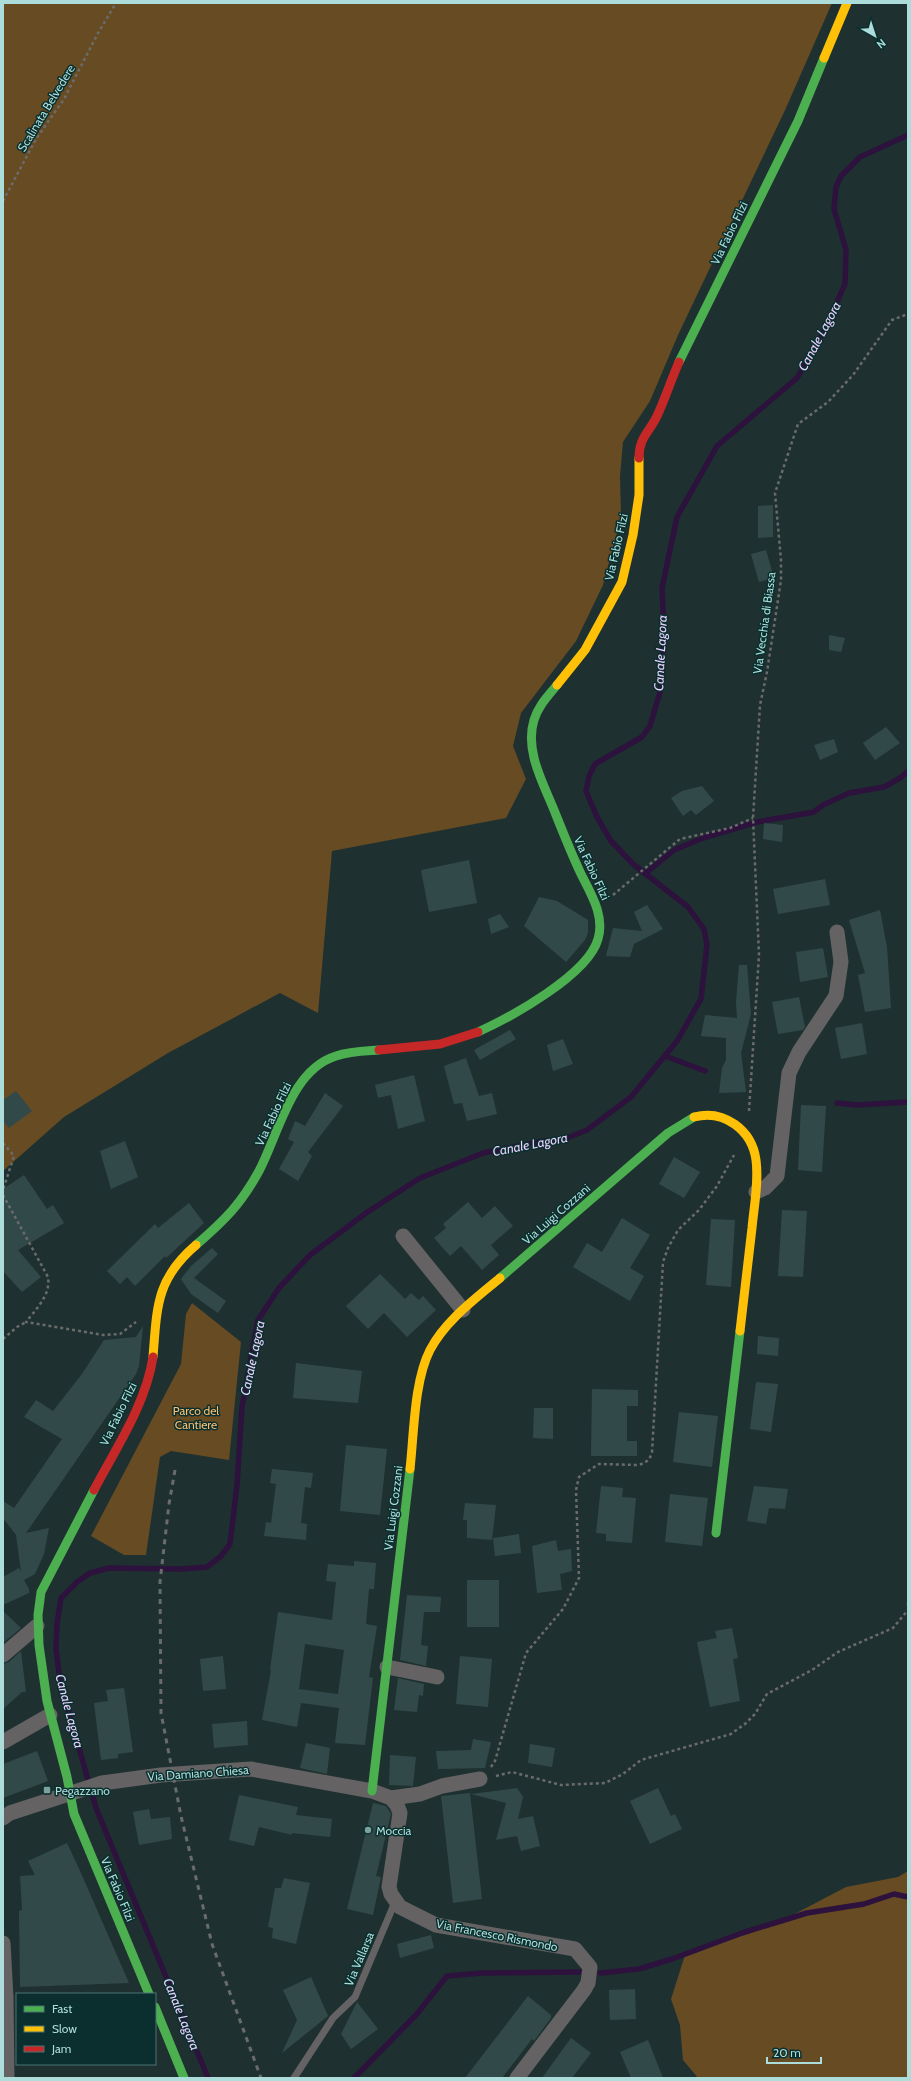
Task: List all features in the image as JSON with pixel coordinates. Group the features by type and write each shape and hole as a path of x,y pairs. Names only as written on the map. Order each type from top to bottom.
{"street":[{"name":"Via Fabio Filzi","path":"149,1993 74,1814 71,1792 50,1715 42,1669 37,1626 38,1604 41,1592 136,1409 145,1388 151,1368 157,1312 168,1277 186,1255 240,1204 272,1144 300,1082 316,1066 341,1053 399,1049 452,1042 491,1027 530,1004 570,975 593,951 599,938 600,928 597,906 565,838 534,762 532,745 533,720 538,709 585,650 622,582 634,535 639,495 639,448 642,438 656,418 676,369 798,121 847,3"},
{"path":"756,1192 765,1188 777,1176 789,1073 798,1052 836,996 841,962 837,932"},
{"name":"Via Luigi Cozzani","path":"372,1791 424,1359 434,1342 463,1310 684,1120 701,1115 717,1115 729,1119 744,1133 750,1142 756,1160 756,1192 716,1533"},
{"path":"403,1236 463,1310"},
{"path":"3,1655 37,1626"},
{"path":"387,1668 437,1678"},
{"path":"3,1742 50,1715"},
{"name":"Via Damiano Chiesa","path":"6,1816 71,1792 102,1783 186,1773 252,1769 372,1791"},
{"path":"372,1791 391,1798 420,1794 442,1786 480,1779"},
{"path":"391,1798 397,1805 400,1813 389,1887 395,1902"},
{"name":"Via Francesco Rismondo","path":"395,1902 406,1911 436,1925 575,1949 585,1959 590,1967 588,1983 517,2078"},
{"path":"3,1943 9,1998 7,2078"},
{"path":"156,2009 184,2078"}],"lane":[{"name":"Via Vallarsa","path":"294,2078 333,2018 355,1997 395,1902"}],"path":[{"name":"Scalinata Belvedere","path":"3,200 36,139 64,99 98,33 116,3"},
{"name":"Via Vecchia di Biassa","path":"480,1779 495,1761 526,1653 563,1609 579,1578 576,1490 579,1477 599,1464 643,1464 650,1457 652,1452 663,1262 668,1248 678,1230 699,1210 717,1186 744,1133 749,1113 759,955 752,818 760,705 767,672 781,580 781,560 775,493 798,424 828,402 852,375 892,320 908,314"},
{"path":"628,881 680,839 730,828 752,818"},
{"path":"3,1143 14,1156 3,1190"},
{"path":"3,1196 48,1277 50,1286 42,1302 26,1322 17,1327 3,1339"},
{"path":"26,1322 103,1335 120,1334 140,1319"},
{"path":"908,1602 908,1607"},
{"path":"480,1779 512,1772 561,1784 604,1783 623,1774 641,1760 731,1734 746,1724 755,1714 767,1694 812,1670 838,1652 893,1628 908,1610"}],"green space":[{"path":"3,3 832,3 786,108 678,335 650,401 623,442 620,476 621,517 603,585 576,641 521,713 513,746 526,779 506,818 332,851 318,1013 280,993 168,1053 64,1117 3,1171"},
{"name":"Parco del Cantiere","path":"192,1303 241,1342 229,1460 171,1451 160,1457 146,1555 124,1555 91,1536 181,1364 186,1314"},
{"path":"908,1871 908,2078 698,2078 683,2060 680,2025 671,1999 686,1952 787,1918 846,1887 898,1877"}],"building":[{"path":"773,505 773,537 758,538 758,506"},
{"path":"766,550 774,578 759,582 751,554"},
{"path":"829,635 845,638 841,652 829,650"},
{"path":"886,727 900,743 875,760 863,743"},
{"path":"834,739 838,752 820,760 814,745"},
{"path":"702,786 714,801 696,815 691,810 683,816 671,798 682,791"},
{"path":"764,823 783,825 782,842 763,839"},
{"path":"469,860 477,903 429,912 421,870"},
{"path":"825,879 830,905 778,914 773,889"},
{"path":"539,897 557,901 588,920 588,933 585,940 566,962 524,926"},
{"path":"647,905 663,929 634,944 630,957 606,956 613,928 642,931 634,912"},
{"path":"880,910 887,947 891,1008 865,1012 858,975 865,973 849,920"},
{"path":"500,914 509,927 491,934 488,919"},
{"path":"823,948 828,977 800,982 796,952"},
{"path":"739,965 747,965 751,1014 741,1053 746,1092 719,1093 722,1068 726,1060 726,1038 701,1036 705,1015 737,1018 736,1002"},
{"path":"799,997 805,1027 803,1030 778,1034 772,1002"},
{"path":"862,1023 867,1054 841,1059 835,1028"},
{"path":"510,1030 516,1039 480,1060 474,1050"},
{"path":"563,1039 573,1064 553,1071 547,1045"},
{"path":"466,1058 479,1096 492,1093 497,1114 467,1121 462,1103 454,1104 444,1066"},
{"path":"414,1075 425,1121 398,1129 391,1095 378,1098 375,1085"},
{"path":"16,1091 32,1111 9,1128 3,1121 3,1100"},
{"path":"325,1093 343,1106 308,1152 312,1156 298,1181 279,1169 294,1142 288,1139 295,1121 305,1126"},
{"path":"801,1105 826,1106 822,1172 798,1170"},
{"path":"125,1141 138,1177 111,1189 100,1151"},
{"path":"674,1157 700,1172 684,1198 659,1184"},
{"path":"24,1175 47,1209 53,1205 64,1223 18,1250 41,1277 22,1292 3,1271 3,1189"},
{"path":"468,1202 482,1218 495,1206 513,1226 491,1245 499,1255 482,1270 461,1246 450,1256 434,1238 446,1228 443,1224"},
{"path":"189,1203 204,1223 166,1258 165,1256 135,1286 127,1277 120,1284 107,1271 155,1224 158,1228"},
{"path":"782,1210 807,1211 803,1277 778,1276"},
{"path":"622,1218 650,1235 630,1268 644,1276 630,1301 573,1267 587,1243 602,1252"},
{"path":"711,1219 735,1220 731,1287 706,1285"},
{"path":"212,1248 218,1254 194,1278 226,1301 218,1313 191,1294 181,1279 191,1266"},
{"path":"380,1274 405,1299 411,1293 419,1300 423,1296 436,1310 407,1337 384,1313 368,1329 346,1306"},
{"path":"143,1326 139,1366 136,1374 26,1533 49,1528 44,1554 35,1574 24,1580 29,1589 29,1593 3,1605 3,1577 19,1568 21,1572 16,1535 3,1518 3,1501 14,1508 62,1439 24,1417 36,1400 53,1411 82,1374 104,1340 136,1337"},
{"path":"758,1336 779,1338 778,1356 757,1354"},
{"path":"296,1363 362,1371 358,1403 293,1398"},
{"path":"756,1382 778,1384 771,1432 750,1429"},
{"path":"592,1389 638,1390 638,1406 627,1406 627,1441 637,1441 637,1456 591,1456"},
{"path":"534,1408 553,1408 553,1439 533,1438"},
{"path":"679,1412 718,1416 712,1467 673,1462"},
{"path":"346,1445 387,1449 380,1515 340,1511"},
{"path":"272,1469 313,1473 311,1488 305,1487 301,1523 307,1524 306,1540 264,1536 266,1522 271,1523 276,1484 270,1483"},
{"path":"601,1486 623,1488 622,1497 636,1498 632,1543 606,1541 606,1534 596,1533"},
{"path":"754,1486 788,1489 785,1509 769,1508 766,1524 747,1521"},
{"path":"670,1494 708,1498 702,1546 665,1542"},
{"path":"465,1503 496,1505 492,1540 467,1538 467,1520 463,1520"},
{"path":"519,1534 521,1553 495,1556 493,1538"},
{"path":"556,1540 558,1551 571,1549 572,1571 560,1574 562,1590 537,1593 532,1546"},
{"path":"354,1561 376,1563 374,1589 369,1589 366,1624 377,1626 369,1677 373,1678 365,1745 335,1743 339,1708 301,1703 297,1727 262,1720 271,1670 278,1612 332,1620 336,1582 326,1581 328,1564 354,1566","holes":["305,1644 344,1650 338,1694 299,1689"]},
{"path":"467,1580 499,1580 499,1627 467,1627"},
{"path":"407,1595 441,1597 440,1612 424,1612 421,1645 428,1646 426,1666 400,1660"},
{"path":"3,1611 21,1628 3,1643"},
{"path":"732,1628 738,1658 733,1659 740,1701 710,1707 697,1642 717,1638 715,1631"},
{"path":"21,1651 26,1692 22,1692 3,1709 3,1664 9,1662"},
{"path":"223,1656 226,1689 203,1691 200,1659"},
{"path":"460,1656 492,1659 488,1707 456,1704"},
{"path":"398,1678 424,1684 423,1696 419,1695 417,1712 394,1710"},
{"path":"124,1688 133,1752 118,1754 118,1758 101,1760 94,1703 108,1701 106,1690"},
{"path":"247,1721 248,1745 214,1748 212,1724"},
{"path":"473,1739 491,1742 485,1768 438,1769 436,1751 471,1750"},
{"path":"306,1743 330,1748 327,1774 300,1768"},
{"path":"530,1744 555,1748 552,1767 528,1763"},
{"path":"37,1751 48,1781 3,1798 3,1764"},
{"path":"390,1755 416,1757 413,1786 389,1785"},
{"path":"517,1788 523,1797 518,1819 533,1816 540,1846 521,1851 517,1836 496,1840 506,1803 471,1794"},
{"path":"658,1788 671,1816 675,1814 682,1829 650,1844 630,1801"},
{"path":"470,1793 482,1899 453,1903 441,1796"},
{"path":"239,1795 298,1807 296,1815 332,1819 330,1837 292,1833 292,1835 259,1827 254,1846 229,1840"},
{"path":"373,1803 386,1806 391,1814 376,1876 381,1877 373,1915 347,1909"},
{"path":"149,1809 151,1819 170,1817 172,1839 139,1845 133,1812"},
{"path":"67,1843 129,1983 20,1987 19,1911 22,1910 20,1876 35,1875 28,1861"},
{"path":"284,1878 310,1883 296,1944 272,1938 273,1928 268,1927 275,1888 281,1888"},
{"path":"431,1935 434,1948 400,1958 397,1944"},
{"path":"311,1977 328,2016 282,2053 297,2020 283,1990"},
{"path":"635,1989 636,2019 610,2020 609,1990"},
{"path":"528,1996 551,2015 551,2018 534,2041 532,2039 502,2078 465,2078"},
{"path":"357,2002 378,2029 351,2049 341,2034"},
{"path":"571,2038 591,2053 572,2078 542,2078"},
{"path":"648,2040 663,2078 631,2078 620,2052"}],"waterway":[{"name":"Canale Lagora","path":"208,2078 96,1808 60,1681 56,1649 57,1624 61,1598 77,1582 90,1573 109,1568 182,1569 207,1567 221,1556 230,1544 237,1485 242,1407 258,1320 279,1288 310,1255 366,1213 420,1178 483,1153 543,1141 562,1140 587,1130 631,1097 677,1041 701,999 707,945 704,929 688,907 633,864 611,841 597,817 586,791 589,776 595,764 642,737 650,726 660,692 664,632 662,588 677,517 717,446 797,378 824,331 845,284 846,250 834,209 836,187 841,176 860,157 908,135"},
{"path":"645,874 674,850 703,838 757,822 814,812 823,805 849,793 884,787 900,778 908,771"},
{"path":"665,1056 705,1071"},
{"path":"837,1103 857,1105 908,1102"},
{"path":"600,1973 639,1969 672,1959 742,1933 807,1913 864,1904 894,1894 908,1897"},
{"path":"354,2078 416,2015 447,1976 482,1973 580,1972"}],"railway":[{"path":"175,1470 169,1504 160,1582 161,1713 181,1816 212,1944 261,2078"}],"traffic: fast":[{"path":"679,362 798,121 824,58"},
{"path":"478,1032 528,1005 564,980 580,967 591,953 598,939 600,922 596,905 574,860 537,769 532,744 534,720 538,710 557,685"},
{"path":"196,1245 216,1228 246,1193 259,1171 288,1104 308,1075 321,1063 341,1054 379,1050"},
{"path":"500,1278 668,1133 694,1117"},
{"path":"716,1533 740,1331"},
{"path":"372,1791 410,1469"},
{"path":"94,1490 41,1592 38,1615 39,1645 47,1701 67,1777 74,1814 149,1993"},
{"path":"156,2009 184,2078"}],"traffic: slow":[{"path":"824,58 847,3"},
{"path":"557,685 585,650 622,582 633,535 639,495 639,458"},
{"path":"694,1117 705,1115 716,1116 735,1124 743,1131 749,1140 756,1160 756,1194 740,1331"},
{"path":"153,1357 156,1323 161,1295 173,1270 196,1245"},
{"path":"410,1469 418,1392 421,1377 430,1350 436,1339 452,1320 500,1278"}],"traffic: jam":[{"path":"639,458 639,451 643,440 657,416 679,362"},
{"path":"379,1050 440,1044 478,1032"},
{"path":"94,1490 137,1409 144,1392 153,1357"}],"place":[{"name":"Pegazzano","path":"47,1790"},
{"name":"Moccia","path":"368,1830"}]}
